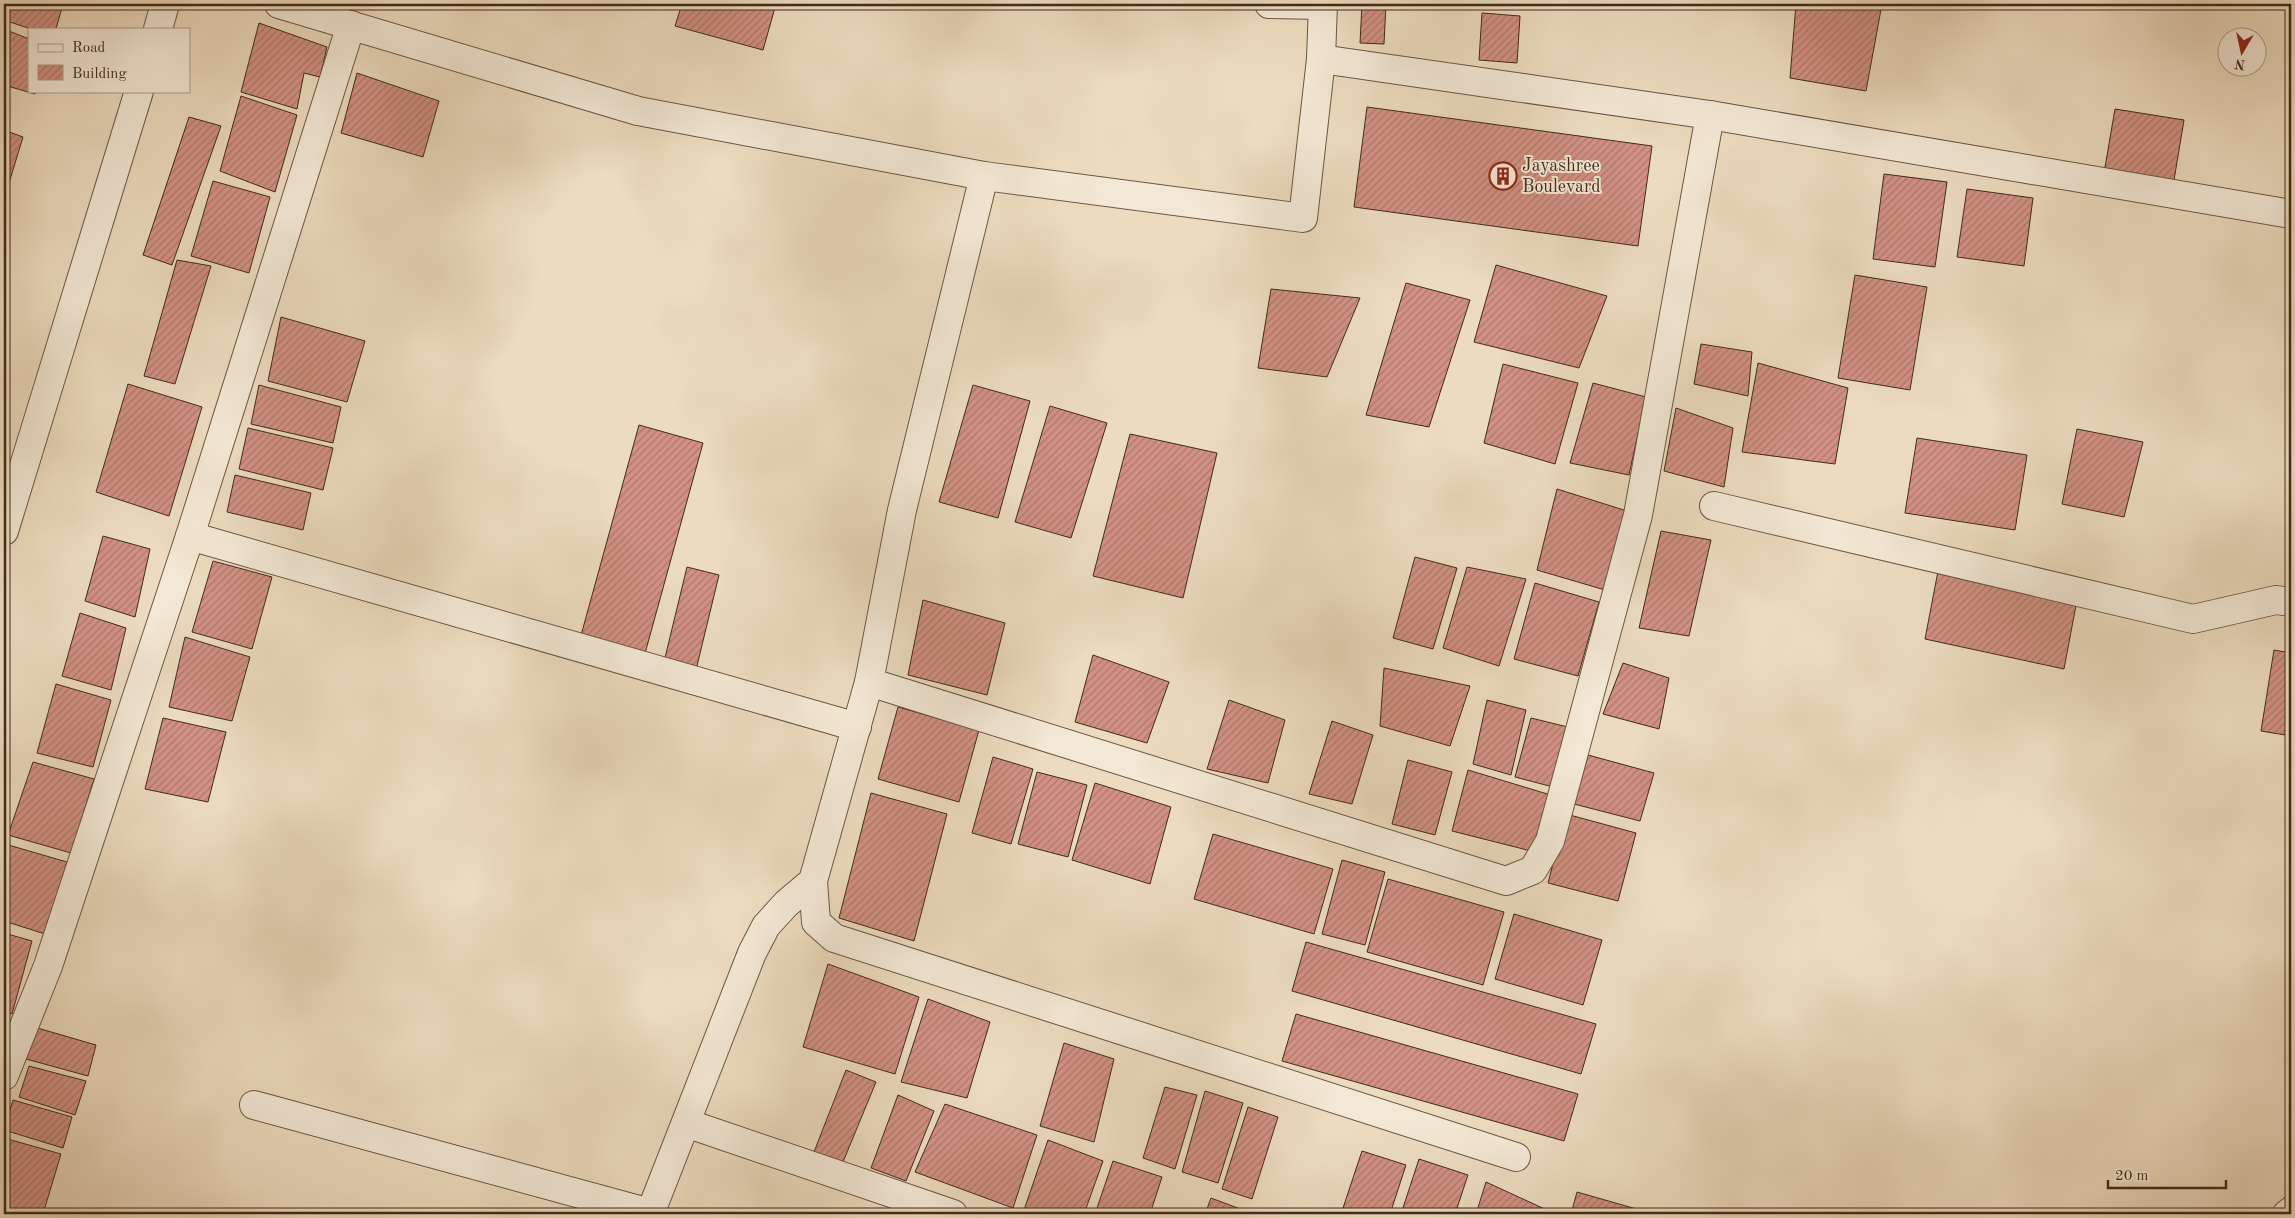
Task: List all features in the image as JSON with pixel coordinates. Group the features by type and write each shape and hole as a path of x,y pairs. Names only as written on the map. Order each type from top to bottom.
{"street":[{"path":"158,28 165,4"},
{"path":"279,4 638,111 984,176 1303,218 1322,59 1323,4 1269,4"},
{"path":"4,1076 17,1038 48,966 190,536 351,25"},
{"path":"1322,59 1710,115 2291,214"},
{"path":"4,531 139,92"},
{"path":"869,682 1506,881 1532,870 1550,841 1638,514 1710,115"},
{"path":"984,176 902,510 869,682 813,881 816,922 834,938 1516,1156"},
{"path":"1714,506 2193,619 2276,600 2291,602"},
{"path":"190,536 857,727"},
{"path":"254,1105 650,1214 752,953 766,926 786,904 813,881"},
{"path":"686,1123 953,1214"},
{"path":"2288,1214 2291,1211"}],"building":[{"path":"4,4 63,4 56,28 28,28 4,20"},
{"path":"682,4 776,4 763,50 675,26"},
{"path":"1362,4 1386,4 1384,44 1360,43"},
{"path":"1796,4 1882,4 1866,91 1790,78"},
{"path":"1482,13 1520,16 1517,63 1479,60"},
{"path":"259,23 327,47 320,77 304,73 297,109 241,92"},
{"path":"4,29 28,39 28,92 4,85"},
{"path":"357,73 439,101 423,157 341,133"},
{"path":"241,96 297,115 275,192 220,171"},
{"name":"Jayashree Boulevard","path":"1367,107 1652,146 1638,246 1354,207"},
{"path":"2115,109 2184,120 2173,186 2104,173"},
{"path":"189,117 221,126 172,265 143,255"},
{"path":"4,130 23,137 9,183 4,181"},
{"path":"1884,174 1947,182 1935,267 1873,259"},
{"path":"213,181 270,197 249,273 191,256"},
{"path":"1967,189 2033,198 2024,266 1957,257"},
{"path":"177,260 211,266 175,384 144,376"},
{"path":"1496,265 1607,296 1579,368 1474,342"},
{"path":"1855,275 1927,287 1910,390 1838,378"},
{"path":"1406,283 1470,300 1429,427 1366,415"},
{"path":"1271,289 1360,298 1327,377 1258,368"},
{"path":"281,317 365,341 347,402 268,381"},
{"path":"1701,344 1752,352 1748,396 1694,384"},
{"path":"1758,363 1848,388 1835,464 1742,452"},
{"path":"1503,364 1578,383 1555,464 1484,443"},
{"path":"1593,383 1646,397 1629,475 1570,463"},
{"path":"128,384 202,407 169,516 96,492"},
{"path":"259,385 341,407 333,443 251,424"},
{"path":"973,385 1030,401 998,518 939,502"},
{"path":"1050,406 1107,423 1071,538 1015,522"},
{"path":"1676,408 1733,428 1724,487 1664,471"},
{"path":"639,425 703,443 644,657 580,639"},
{"path":"248,428 333,448 323,490 239,469"},
{"path":"2077,429 2143,442 2124,517 2062,504"},
{"path":"1130,434 1217,453 1183,598 1093,576"},
{"path":"1917,438 2027,455 2015,530 1905,513"},
{"path":"235,475 311,493 303,530 227,512"},
{"path":"1557,489 1627,511 1605,590 1537,570"},
{"path":"1661,531 1711,540 1689,636 1639,628"},
{"path":"103,536 150,549 135,617 85,601"},
{"path":"1415,557 1457,568 1433,649 1393,638"},
{"path":"213,561 272,577 252,649 192,632"},
{"path":"1939,566 2077,600 2064,669 1925,639"},
{"path":"687,567 719,575 695,674 663,666"},
{"path":"1467,567 1526,579 1499,666 1443,648"},
{"path":"1535,583 1599,602 1578,676 1514,659"},
{"path":"923,600 1005,623 987,695 908,675"},
{"path":"80,613 126,628 111,690 62,676"},
{"path":"185,637 250,657 232,721 169,707"},
{"path":"2274,650 2291,653 2291,736 2261,731"},
{"path":"1093,655 1169,682 1147,743 1075,722"},
{"path":"1623,663 1669,678 1659,729 1603,714"},
{"path":"1384,668 1470,686 1450,746 1380,726"},
{"path":"56,684 111,700 93,767 37,753"},
{"path":"1229,700 1285,720 1268,783 1207,769"},
{"path":"1487,700 1526,710 1511,775 1473,764"},
{"path":"898,707 979,730 959,802 878,779"},
{"path":"163,718 226,732 208,802 145,789"},
{"path":"1531,718 1572,728 1557,788 1515,777"},
{"path":"1332,721 1373,735 1352,804 1309,794"},
{"path":"1588,755 1654,773 1640,821 1574,804"},
{"path":"993,757 1033,769 1011,844 972,833"},
{"path":"1408,760 1452,772 1435,835 1392,824"},
{"path":"33,762 94,779 71,853 8,835"},
{"path":"1468,770 1554,796 1535,852 1452,831"},
{"path":"1037,772 1087,785 1068,857 1018,844"},
{"path":"1095,783 1171,807 1150,884 1072,860"},
{"path":"871,793 947,814 914,941 839,918"},
{"path":"1566,814 1636,833 1618,901 1548,883"},
{"path":"1213,834 1333,869 1314,934 1194,899"},
{"path":"5,844 67,862 45,934 4,921"},
{"path":"1342,860 1385,872 1365,945 1322,934"},
{"path":"1388,879 1504,912 1483,985 1367,952"},
{"path":"1514,914 1602,940 1583,1005 1495,979"},
{"path":"4,933 32,941 12,1014 4,1011"},
{"path":"1306,942 1596,1024 1581,1074 1292,991"},
{"path":"828,964 919,997 895,1074 803,1047"},
{"path":"928,999 990,1022 967,1098 901,1082"},
{"path":"1296,1014 1578,1094 1564,1141 1282,1061"},
{"path":"34,1027 96,1045 88,1076 26,1059"},
{"path":"1064,1043 1114,1059 1094,1142 1040,1126"},
{"path":"29,1066 86,1081 75,1115 19,1097"},
{"path":"846,1070 876,1082 843,1162 814,1152"},
{"path":"1165,1087 1197,1095 1175,1169 1143,1158"},
{"path":"1205,1091 1243,1103 1218,1183 1182,1172"},
{"path":"898,1095 934,1111 906,1181 871,1168"},
{"path":"13,1100 72,1117 63,1148 4,1130"},
{"path":"945,1104 1037,1135 1013,1208 915,1172"},
{"path":"1248,1107 1278,1117 1252,1199 1222,1189"},
{"path":"4,1138 61,1154 43,1214 31,1214 4,1207"},
{"path":"1048,1140 1103,1161 1084,1214 1023,1213"},
{"path":"1362,1151 1406,1165 1390,1214 1341,1214"},
{"path":"1419,1159 1468,1175 1455,1214 1401,1214"},
{"path":"1113,1161 1162,1177 1150,1214 1095,1214"},
{"path":"1486,1182 1549,1211 1548,1214 1476,1214"},
{"path":"1577,1192 1654,1214 1571,1214"},
{"path":"1211,1198 1243,1210 1242,1214 1205,1214"}],"place":[{"name":"Jayashree Boulevard","path":"1503,176"}]}
